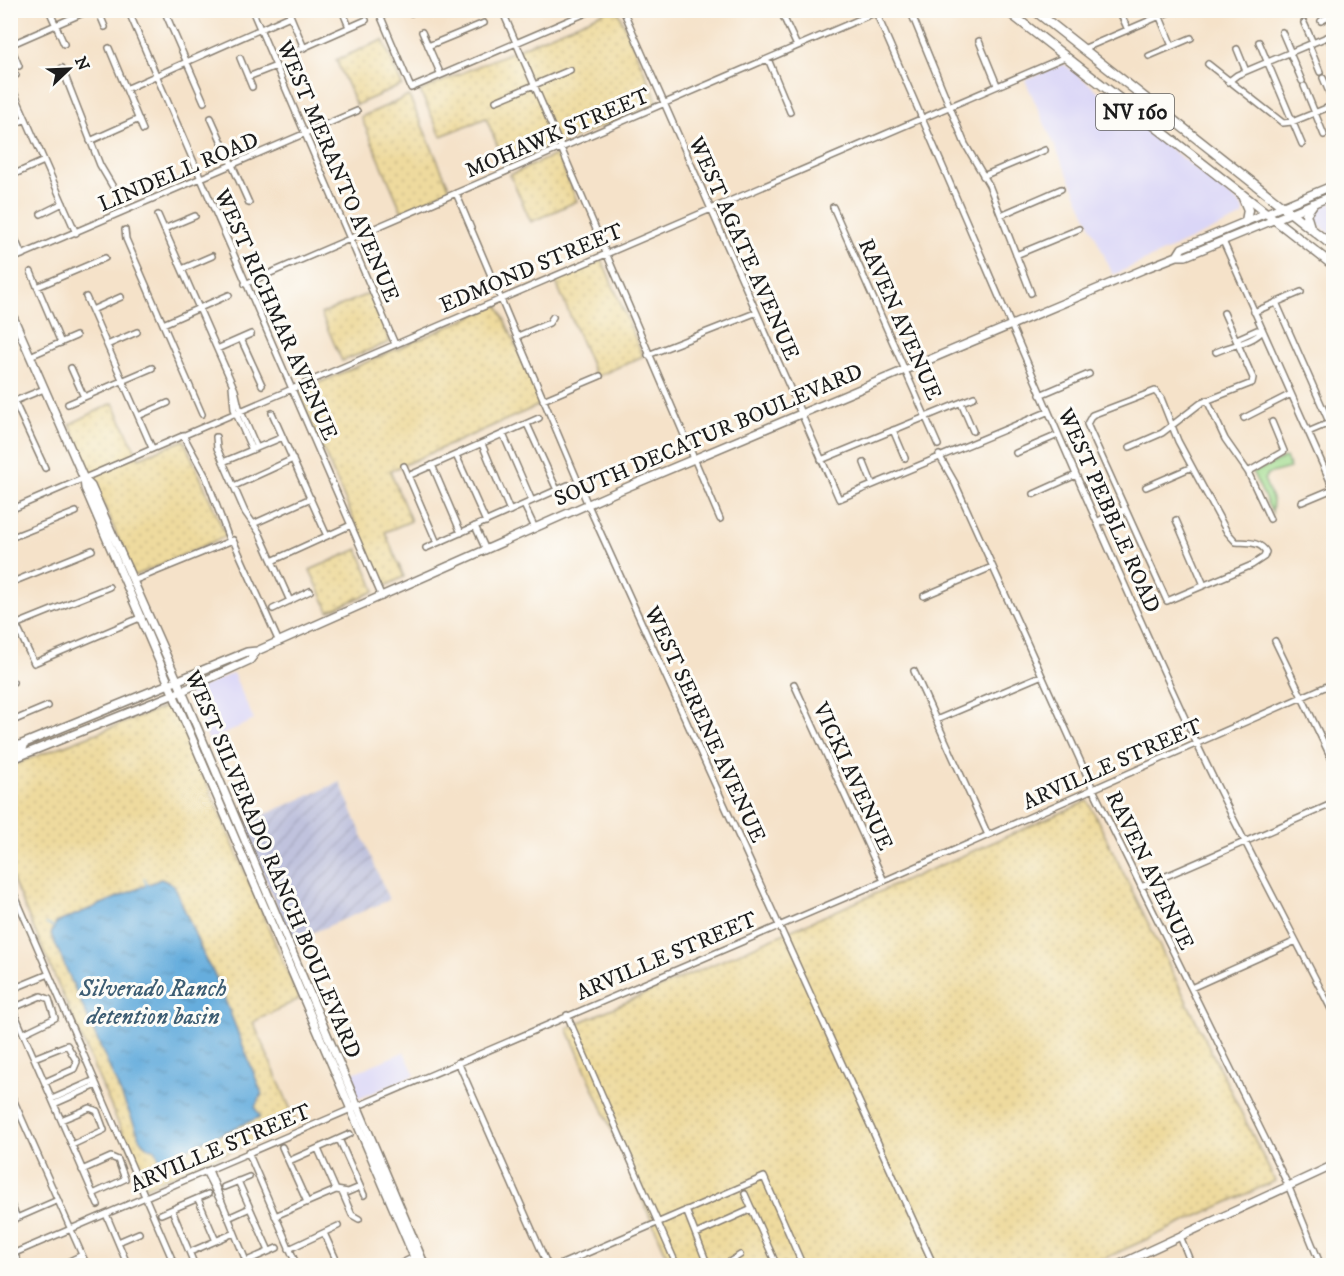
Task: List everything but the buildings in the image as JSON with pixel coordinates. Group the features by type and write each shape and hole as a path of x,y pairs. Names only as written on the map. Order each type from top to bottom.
{"highway":[{"name":"NV 160","path":"1006,10 1334,266"},
{"name":"NV 160","path":"1034,10 1334,247"},
{"path":"1241,195 1248,208 1246,221"},
{"path":"1311,230 1306,214 1313,204"}],"main road":[{"name":"SOUTH DECATUR BOULEVARD","path":"1177,256 1182,248 1334,185"},
{"name":"SOUTH DECATUR BOULEVARD","path":"10,749 247,652 257,651 279,642 535,528 800,414 1177,256 1186,256 1334,195"},
{"name":"WEST SILVERADO RANCH BOULEVARD","path":"10,310 142,617 175,683"},
{"name":"WEST SILVERADO RANCH BOULEVARD","path":"84,479 91,486 133,581 418,1266"},
{"name":"SOUTH DECATUR BOULEVARD","path":"10,757 179,692 250,660 257,651"},
{"path":"10,757 23,749 25,743"},
{"name":"WEST SILVERADO RANCH BOULEVARD","path":"353,1108 425,1266"},
{"path":"1116,1266 1334,1165"},
{"path":"414,1257 418,1257 425,1266"}],"street":[{"path":"49,10 64,44"},
{"path":"19,66 10,45 90,10"},
{"path":"98,10 105,27"},
{"name":"WEST RICHMAR AVENUE","path":"128,10 382,597"},
{"path":"164,10 204,102"},
{"name":"WEST MERANTO AVENUE","path":"252,10 394,344"},
{"path":"342,10 349,27"},
{"path":"378,10 411,88 593,10"},
{"path":"501,10 604,254 720,519"},
{"name":"WEST AGATE AVENUE","path":"622,10 838,499 872,483"},
{"path":"910,10 949,106 1001,215 1031,293"},
{"path":"1119,10 1128,30"},
{"path":"1083,49 1128,30 1158,14 1174,10"},
{"name":"MOHAWK STREET","path":"246,284 877,11"},
{"name":"WEST PEBBLE ROAD","path":"877,11 1047,412 1197,743 1334,1015"},
{"path":"126,88 261,30 289,13 304,48"},
{"path":"1321,21 1333,13"},
{"path":"1158,14 1172,46"},
{"path":"783,16 797,46"},
{"path":"287,56 366,20"},
{"path":"428,46 484,23"},
{"path":"1208,64 1280,122 1292,122 1315,113 1334,104 1321,75 1304,23"},
{"path":"422,32 441,75"},
{"path":"1282,32 1324,135"},
{"path":"1228,82 1246,71 1331,35 1334,51"},
{"path":"1149,56 1191,38"},
{"path":"979,41 998,85"},
{"path":"1259,42 1302,144"},
{"path":"109,48 143,130"},
{"path":"1237,49 1246,71"},
{"name":"EDMOND STREET","path":"10,510 1065,57"},
{"path":"240,58 252,87"},
{"path":"768,59 790,112"},
{"path":"248,77 276,66"},
{"path":"62,68 90,141 120,199"},
{"path":"496,101 570,70"},
{"path":"10,83 76,233"},
{"name":"LINDELL ROAD","path":"10,260 357,111"},
{"path":"211,118 249,203"},
{"path":"10,126 26,119"},
{"path":"90,141 139,119"},
{"path":"982,176 1045,150"},
{"path":"10,176 44,161"},
{"path":"1001,215 1061,189"},
{"name":"WEST SERENE AVENUE","path":"456,193 588,505 934,1266"},
{"path":"41,214 63,203"},
{"name":"RAVEN AVENUE","path":"833,207 938,445"},
{"path":"158,215 231,381 238,411 254,449"},
{"path":"164,229 195,216"},
{"path":"10,226 22,255"},
{"path":"1016,255 1078,229"},
{"path":"125,230 126,239 202,414"},
{"path":"1223,241 1333,490 1302,502"},
{"path":"182,269 212,256"},
{"path":"37,287 105,258"},
{"path":"31,272 61,343"},
{"path":"1254,312 1300,292"},
{"path":"163,324 230,295"},
{"path":"86,297 152,448"},
{"path":"92,310 121,297"},
{"path":"1276,303 1331,422 1308,432"},
{"path":"648,355 754,312"},
{"path":"1130,447 1173,426 1208,400 1246,388 1252,383 1224,313"},
{"path":"518,336 549,323 553,317"},
{"path":"1216,351 1237,343 1239,338 1256,330 1262,331"},
{"path":"107,345 137,332"},
{"path":"217,349 251,334"},
{"path":"30,356 76,336"},
{"path":"241,339 262,385"},
{"path":"71,368 84,397"},
{"path":"68,404 152,368"},
{"path":"1040,395 1089,374"},
{"path":"543,400 600,376"},
{"path":"13,402 44,389"},
{"path":"10,392 45,468"},
{"path":"1155,392 1173,426 1227,532 1236,542 1262,546 1266,552 1264,557 1252,566 1167,601 1087,420 1092,415 1155,392"},
{"path":"1244,418 1291,394"},
{"path":"821,460 974,397"},
{"path":"1208,400 1225,439 1248,472 1270,519"},
{"path":"138,416 168,403"},
{"path":"961,403 973,430"},
{"path":"864,463 872,483 1047,412"},
{"path":"272,413 327,536"},
{"path":"408,476 539,418"},
{"path":"1248,472 1284,451 1272,422"},
{"path":"527,424 557,490"},
{"path":"892,430 905,458"},
{"path":"503,434 532,501"},
{"path":"183,435 206,477 231,539 279,642"},
{"path":"1016,453 1058,435"},
{"path":"216,437 217,448 234,486 273,561 290,601"},
{"path":"224,462 283,437"},
{"path":"482,444 510,511"},
{"path":"456,455 486,522"},
{"name":"RAVEN AVENUE","path":"939,455 1093,789 1288,1185 1321,1266"},
{"path":"234,486 293,459"},
{"path":"432,465 461,533"},
{"path":"404,466 437,543"},
{"path":"1146,487 1192,467"},
{"path":"1034,494 1076,475"},
{"path":"426,548 568,485"},
{"path":"253,524 310,498"},
{"path":"524,505 535,528"},
{"path":"1097,522 1116,511 1125,510"},
{"path":"10,538 76,512"},
{"path":"1176,520 1204,585"},
{"path":"273,561 351,525"},
{"path":"475,526 486,550"},
{"path":"133,581 231,539"},
{"path":"10,584 92,550"},
{"path":"924,596 992,567"},
{"path":"13,625 109,587"},
{"path":"273,609 310,591"},
{"path":"10,612 13,625 34,663 142,617"},
{"path":"1275,640 1334,764"},
{"path":"914,671 988,835"},
{"path":"936,720 1041,676"},
{"name":"ARVILLE STREET","path":"12,1254 884,881 1334,683"},
{"name":"VICKI AVENUE","path":"794,684 884,881"},
{"path":"10,722 48,706"},
{"path":"1141,887 1334,803"},
{"path":"10,884 175,1266"},
{"path":"1191,988 1296,941"},
{"path":"10,990 49,974"},
{"path":"24,1033 55,1018 46,996 12,1006 98,1205"},
{"path":"567,1015 677,1266"},
{"path":"34,1058 68,1045 77,1067 45,1082"},
{"path":"458,1062 548,1266"},
{"path":"53,1101 96,1083"},
{"path":"10,1092 87,1266"},
{"path":"61,1120 94,1108 104,1130 72,1145"},
{"path":"289,1161 350,1134"},
{"path":"339,1139 364,1196"},
{"path":"282,1147 307,1202"},
{"path":"318,1149 352,1215 359,1219"},
{"path":"248,1152 297,1266"},
{"path":"82,1170 115,1157 125,1179 93,1194"},
{"path":"207,1170 246,1261"},
{"path":"224,1187 249,1177"},
{"path":"557,1266 764,1177 803,1266"},
{"path":"238,1181 268,1251"},
{"path":"275,1216 339,1191 360,1187"},
{"path":"161,1214 208,1194"},
{"path":"745,1194 777,1266"},
{"path":"198,1199 216,1241"},
{"path":"10,1221 58,1200"},
{"path":"10,1202 17,1218"},
{"path":"228,1218 250,1208"},
{"path":"696,1234 752,1209"},
{"path":"172,1210 195,1266"},
{"path":"686,1210 708,1266"},
{"path":"106,1214 128,1266"},
{"path":"289,1249 338,1226"},
{"path":"118,1242 139,1233"},
{"path":"190,1252 234,1233"},
{"path":"324,1233 339,1266"},
{"path":"1180,1236 1192,1266"},
{"path":"235,1266 277,1248"},
{"path":"12,1254 15,1266"},
{"path":"12,1254 20,1266"},
{"path":"59,1266 82,1255"},
{"path":"723,1266 740,1255"},
{"path":"396,1266 414,1257"}],"shaded area":[{"path":"1064,64 1240,204 1244,210 1243,216 1113,275 1025,80"},
{"path":"1333,202 1333,236 1310,217 1313,211"},
{"path":"233,673 254,720 209,741 189,693"},
{"path":"340,782 389,900 291,942 243,824"},
{"path":"404,1052 415,1075 358,1099 348,1075"}],"green space":[{"path":"1286,457 1290,468 1268,474 1264,479 1273,501 1272,513 1253,473"}],"sand":[{"path":"607,11 618,11 658,103 506,166 486,118 441,136 420,91"},
{"path":"383,40 402,85 356,105 336,60"},
{"path":"409,96 450,189 402,212 361,117"},
{"path":"557,154 577,201 531,222 510,175"},
{"path":"602,260 643,356 596,377 555,280"},
{"path":"370,293 390,342 342,361 321,314"},
{"path":"498,305 542,404 390,471 411,521 385,532 404,577 383,587 298,392"},
{"path":"113,403 139,458 184,440 226,536 134,576 70,424"},
{"path":"358,549 375,591 329,611 310,570"},
{"path":"173,704 299,999 253,1022 297,1124 146,1187 11,876 10,766","holes":["161,879 174,885 207,963 216,977 262,1096 148,1147 142,1142 56,923"]},
{"path":"1088,801 1275,1181 1090,1265 671,1265 567,1028"}],"water":[{"name":"Silverado Ranch detention basin","path":"161,879 174,885 207,963 216,977 262,1094 255,1107 260,1117 160,1160 155,1149 149,1148 142,1142 51,934 56,923"}],"waterway":[{"path":"144,878 147,886"},
{"path":"46,924 53,927"}]}
